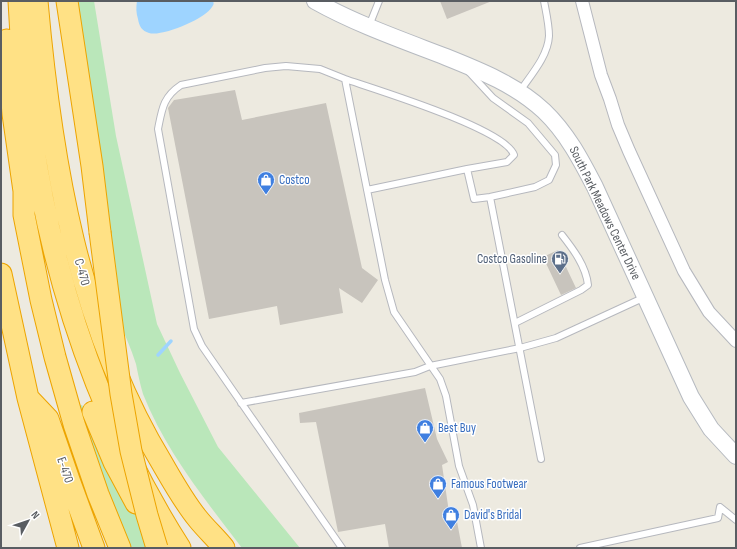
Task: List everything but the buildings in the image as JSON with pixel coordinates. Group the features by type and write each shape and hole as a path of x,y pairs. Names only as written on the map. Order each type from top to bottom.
{"highway":[{"path":"5,1 11,91 24,191 24,215 29,243 54,357 69,409 87,464 120,548"},
{"path":"19,1 25,78 35,163 51,238 68,303 90,368 114,426 140,481 180,548"},
{"name":"C-470","path":"37,1 45,84 57,158 75,245 93,312 112,364 142,428 168,473 198,519"},
{"path":"67,1 91,160 121,394 130,444 147,516 157,548"},
{"path":"24,191 32,215 51,298 81,384 114,462 162,548"},
{"path":"1,274 28,398 68,548"},
{"name":"E-470","path":"28,398 48,420 94,548"},
{"path":"198,519 207,540 213,548"},
{"path":"198,519 224,548"}],"main road":[{"name":"South Park Meadows Center Drive","path":"315,1 327,8 488,74 510,85 544,111 555,122 566,136 595,187 692,397 711,429 736,456"}],"street":[{"path":"582,1 601,75 618,125 629,151 684,271 709,312 736,341"}],"lane":[{"path":"369,26 379,1"},
{"path":"520,92 543,57 547,47 549,36 544,1"},
{"path":"461,63 494,98 528,123 555,155 556,165 549,180 535,187 474,199 468,169"},
{"path":"342,548 202,346 194,329 158,130 161,113 167,97 173,90 181,85 258,69 286,66 320,69 448,115 485,131 504,144 513,152 514,155 507,162 367,190"},
{"path":"345,79 385,280 392,308 440,379 446,396 459,466 473,505 481,548"},
{"path":"490,197 541,459"},
{"path":"515,323 588,285 587,277 574,251 562,235"},
{"path":"241,403 415,372 430,366 520,348 556,338 646,297"},
{"path":"580,548 718,518 720,507 736,520"}],"green space":[{"path":"74,1 94,1 116,136 157,324 218,447 300,548 242,548 174,455 152,415 143,394 136,364 118,318"},
{"path":"82,405 144,531 150,548 129,548 77,406"}],"water":[{"path":"137,1 213,1 214,3 208,12 192,22 173,30 155,34 143,30 140,26 136,8"}],"waterway":[{"path":"158,355 171,341"}],"place":[{"name":"Costco","path":"266,195"},
{"name":"Costco Gasoline","path":"560,274"},
{"name":"Best Buy","path":"425,443"},
{"name":"Famous Footwear","path":"438,499"},
{"name":"David's Bridal","path":"451,530"}]}
